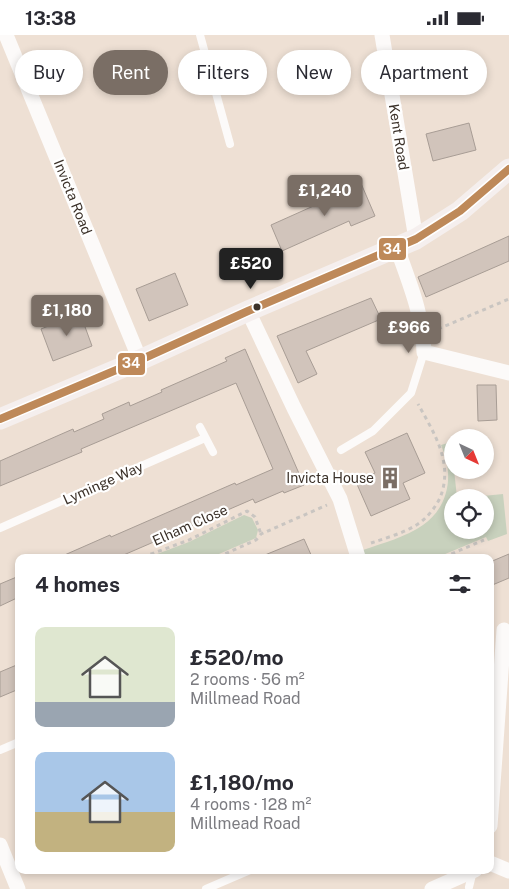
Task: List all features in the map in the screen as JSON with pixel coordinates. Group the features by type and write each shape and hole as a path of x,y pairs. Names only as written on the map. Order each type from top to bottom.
{"main road":[{"path":"0,419 140,360 406,243 460,211 509,169"}],"street":[{"name":"Invicta Road","path":"6,35 140,360"},
{"name":"Kent Road","path":"382,35 406,243 424,335 424,352"},
{"path":"248,311 340,499 357,553"},
{"path":"424,352 509,373"},
{"path":"494,794 504,715 497,653 504,630"},
{"path":"0,845 18,889"},
{"path":"494,865 509,871"},
{"path":"432,889 467,874"}],"lane":[{"path":"200,35 230,144"},
{"path":"341,450 373,431 411,393 424,352"},
{"path":"200,427 213,452"},
{"name":"Lyminge Way","path":"0,528 206,438"},
{"path":"0,750 15,744"},
{"path":"206,889 241,874"},
{"path":"468,887 473,874"}],"path":[{"path":"424,335 509,299"},
{"path":"357,553 416,525 432,511 442,493 445,481 444,457 431,425 411,393"},
{"path":"225,554 256,540 261,534 340,499"},
{"name":"Elham Close","path":"151,554 189,540 247,511 255,517 261,534"},
{"path":"451,554 484,540"}],"green space":[{"path":"448,479 455,479 456,489 447,488"},
{"path":"503,494 507,534 494,539 494,495"},
{"path":"444,499 444,539 481,539 445,554 364,554 363,550 409,533 423,525 439,508"},
{"path":"244,515 252,518 258,530 256,538 219,554 157,554 189,542"}],"building":[{"path":"469,123 476,150 433,161 426,134"},
{"path":"360,181 375,216 351,226 349,221 282,251 271,225 338,195 337,191"},
{"path":"509,236 509,261 426,297 418,277"},
{"path":"175,273 188,305 149,321 136,289"},
{"path":"371,298 381,319 306,351 317,374 298,383 277,336"},
{"path":"80,313 92,346 53,361 41,329"},
{"path":"245,349 304,485 284,493 283,491 255,503 253,499 126,554 67,554 110,535 111,537 235,483 236,485 273,469 236,383 81,449 82,452 0,486 0,461 73,429 74,432 104,419 102,414 129,402 130,406 162,392 161,390 227,361 225,358"},
{"path":"477,385 496,385 497,420 478,421"},
{"name":"Invicta House","path":"407,433 425,473 403,483 410,499 371,516 356,482 375,473 365,452"},
{"path":"304,539 311,554 267,554"},
{"path":"509,554 509,578 494,584 494,560"},
{"path":"15,578 15,599 0,606 0,584"},
{"path":"15,666 15,691 0,697 0,672"}],"transit line":[{"name":"34","path":"0,419 416,239 460,211 509,169"}],"place":[{"name":"Invicta House","path":"390,478"}]}
